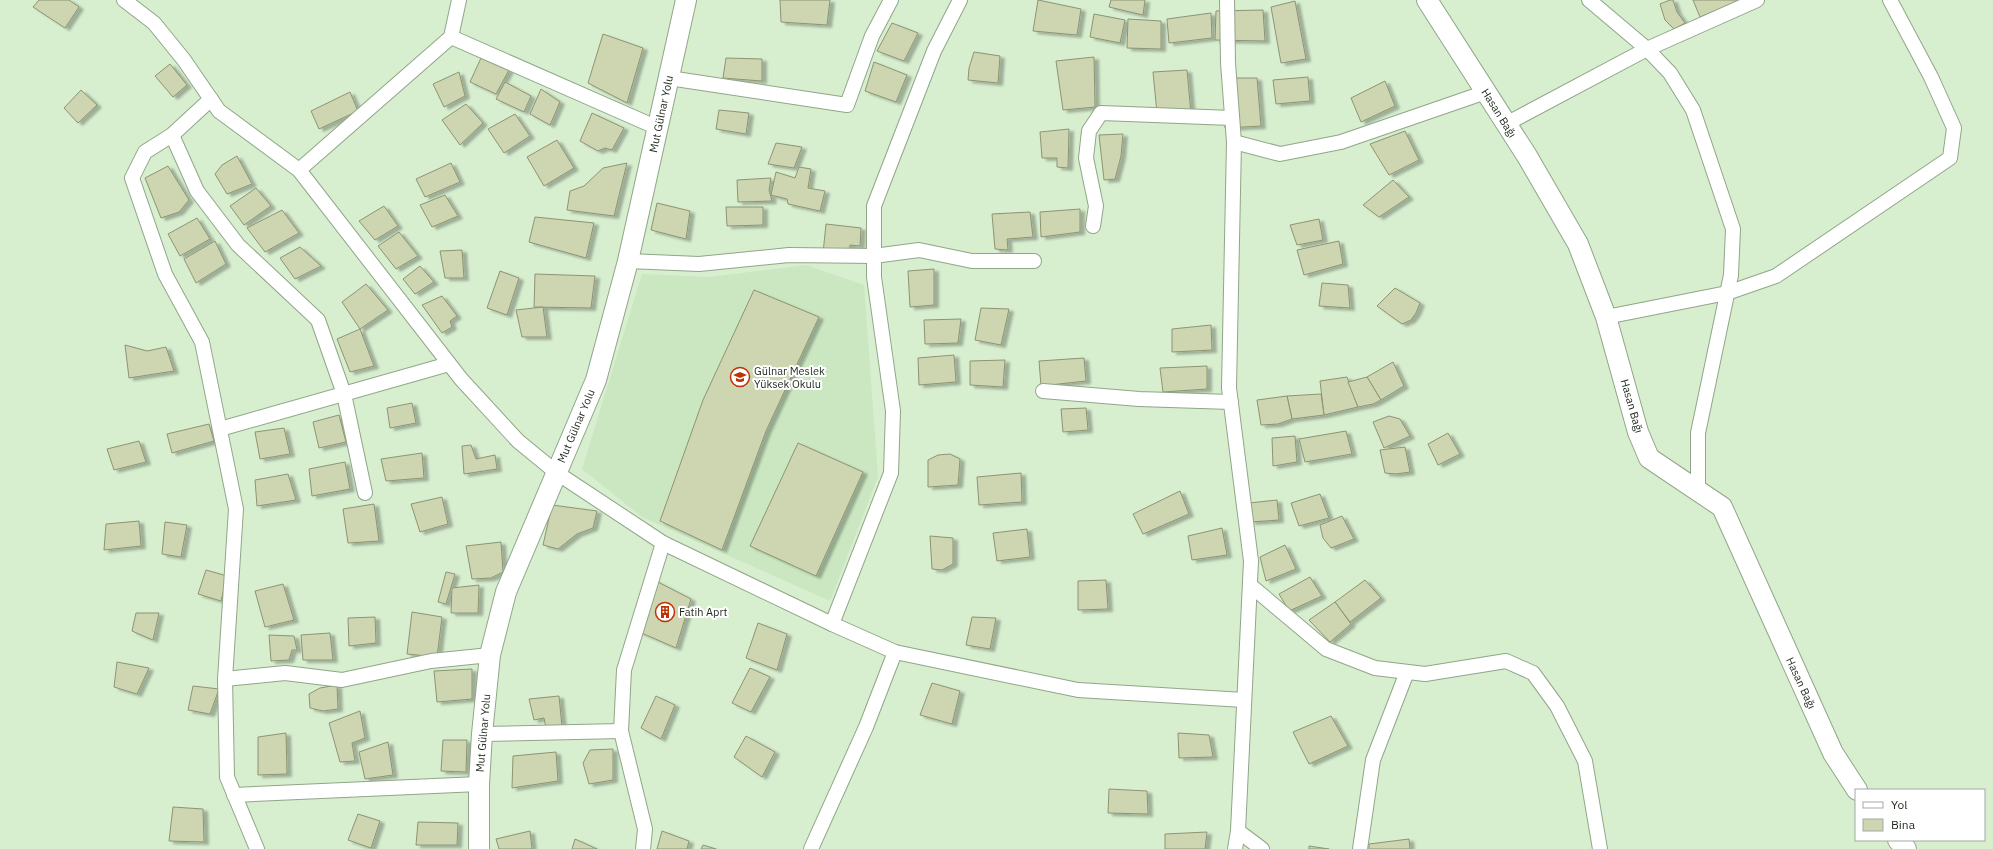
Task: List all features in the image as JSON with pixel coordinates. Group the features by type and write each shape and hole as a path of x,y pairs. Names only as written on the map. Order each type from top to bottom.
{"street":[{"path":"124,0 154,23 184,60 220,111 298,170 449,364 518,441 557,473 663,543 832,624 895,652 1078,690 1244,700"},
{"path":"298,170 451,37 459,0"},
{"name":"Mut Gülnar Yolu","path":"479,849 479,784 482,734 490,656 506,592 596,380 628,260 686,0"},
{"path":"669,78 847,105 872,36 892,0"},
{"path":"832,624 891,474 893,411 874,277 874,206 934,51 960,0"},
{"path":"1227,0 1228,63 1234,142 1229,380 1251,561 1238,831 1235,849"},
{"name":"Hasan Bağı","path":"1427,0 1506,124 1578,244 1606,317 1638,432 1649,458 1722,507 1833,754 1856,789"},
{"path":"1588,0 1647,49 1670,73 1693,110 1733,229 1731,275 1698,433 1698,492"},
{"path":"1506,124 1647,49 1757,0"},
{"path":"1606,317 1727,293 1776,276 1950,158 1954,128 1931,77 1890,0"},
{"path":"451,37 658,128"},
{"path":"1234,142 1280,154 1333,144 1486,92"},
{"path":"211,99 172,135 146,152 132,178 165,274 202,342 236,509 225,679 227,777 257,849"},
{"path":"1093,226 1096,206 1086,158 1089,131 1101,113 1232,118"},
{"path":"172,135 198,191 238,244 318,320 344,394 365,493"},
{"path":"628,260 699,264 788,255 874,256 919,250 972,261 1034,261"},
{"path":"220,429 449,364"},
{"path":"1044,391 1139,399 1231,402"},
{"path":"643,849 645,829 621,731 624,670 663,543"},
{"path":"1250,585 1326,650 1375,668 1425,674 1506,661 1533,673 1557,706 1585,761 1600,849"},
{"path":"811,849 866,727 895,652"},
{"path":"225,679 285,673 342,680 431,661 490,656"},
{"path":"1360,849 1373,760 1406,672"},
{"path":"482,734 621,731"},
{"path":"234,795 479,784"},
{"path":"1238,831 1262,849"},
{"path":"1899,841 1906,849"}],"shaded area":[{"name":"Gülnar Meslek Yüksek Okulu","path":"806,265 864,285 878,477 830,601 642,517 582,469 642,274 709,277"}],"building":[{"path":"39,0 69,0 79,7 65,28 33,7"},
{"path":"780,0 830,0 827,25 781,22"},
{"path":"1038,0 1081,9 1077,35 1033,31"},
{"path":"1111,0 1145,0 1143,15 1109,7"},
{"path":"1673,0 1677,12 1685,23 1674,29 1665,20 1660,4"},
{"path":"1693,0 1741,0 1700,17"},
{"path":"1295,1 1306,59 1281,63 1271,7"},
{"path":"1263,10 1265,41 1215,40 1216,11"},
{"path":"1211,13 1212,38 1169,43 1167,19"},
{"path":"1094,14 1125,20 1120,43 1090,37"},
{"path":"1128,19 1161,21 1161,49 1127,48"},
{"path":"892,23 918,33 904,61 877,51"},
{"path":"603,34 643,48 627,103 588,83"},
{"path":"974,52 1000,56 998,83 968,80 969,68"},
{"path":"1094,57 1095,107 1063,110 1056,61"},
{"path":"481,58 509,70 496,94 470,82"},
{"path":"726,58 762,59 762,81 723,78"},
{"path":"874,62 907,75 896,102 865,91"},
{"path":"170,64 187,85 173,97 155,76"},
{"path":"1187,70 1191,114 1157,113 1153,72"},
{"path":"459,72 465,96 444,107 433,84"},
{"path":"1308,77 1310,101 1276,104 1273,80"},
{"path":"1224,78 1257,78 1261,126 1225,128"},
{"path":"1385,81 1395,106 1361,122 1351,98"},
{"path":"505,82 531,96 524,112 496,99"},
{"path":"541,89 560,102 550,125 530,114"},
{"path":"81,90 97,105 78,123 64,108"},
{"path":"350,92 358,111 319,129 311,111"},
{"path":"466,104 483,123 460,145 442,120"},
{"path":"719,110 749,113 746,134 716,129"},
{"path":"592,113 624,128 612,150 605,148 598,151 580,141"},
{"path":"515,114 530,136 504,153 488,129"},
{"path":"1069,129 1068,168 1057,167 1057,158 1042,158 1040,132"},
{"path":"1405,131 1419,160 1389,175 1370,144"},
{"path":"1123,134 1121,156 1115,179 1104,180 1099,135"},
{"path":"557,140 574,168 544,186 527,157"},
{"path":"776,143 802,147 794,168 768,164"},
{"path":"237,156 252,184 227,194 215,174 222,165"},
{"path":"451,163 460,182 425,197 416,179"},
{"path":"627,163 614,216 567,210 570,191 584,186 603,168"},
{"path":"168,166 189,200 179,212 161,218 145,178"},
{"path":"799,167 811,169 808,188 825,191 820,211 788,204 787,199 771,195 776,172 795,178"},
{"path":"771,178 769,190 772,201 738,202 737,180"},
{"path":"1393,180 1409,197 1379,217 1363,205"},
{"path":"256,188 271,206 244,225 230,206"},
{"path":"445,195 458,216 432,227 420,205"},
{"path":"657,203 690,211 686,239 651,230"},
{"path":"384,206 398,226 375,240 359,221"},
{"path":"726,207 763,207 763,225 727,226"},
{"path":"1080,209 1080,232 1041,237 1040,212"},
{"path":"282,210 299,233 265,252 247,228"},
{"path":"1030,212 1033,237 1007,239 1008,250 995,249 992,214"},
{"path":"535,217 594,223 586,258 529,242"},
{"path":"197,218 210,239 180,256 168,234"},
{"path":"1319,219 1323,240 1297,245 1290,225"},
{"path":"826,224 861,228 860,246 850,245 849,254 823,253"},
{"path":"399,232 418,256 396,269 378,246"},
{"path":"215,241 226,264 196,283 184,259"},
{"path":"1339,241 1343,264 1304,275 1297,250"},
{"path":"300,247 321,266 295,279 280,258"},
{"path":"462,250 464,278 445,278 440,251"},
{"path":"420,266 434,282 415,294 403,279"},
{"path":"934,269 934,305 910,307 908,271"},
{"path":"500,271 519,278 507,315 487,308"},
{"path":"535,274 595,276 591,308 534,307"},
{"path":"1322,283 1348,285 1350,308 1319,306"},
{"path":"366,284 388,310 360,329 342,302"},
{"path":"1395,288 1420,303 1411,320 1402,324 1377,306"},
{"path":"754,290 819,317 766,431 722,550 660,521 703,400"},
{"path":"442,296 457,316 450,321 452,327 442,333 422,305"},
{"path":"543,307 547,337 522,337 516,310"},
{"path":"981,308 1009,309 1001,345 975,340"},
{"path":"961,319 958,343 925,344 924,320"},
{"path":"1211,325 1212,350 1172,352 1172,329"},
{"path":"360,329 374,366 350,372 337,339"},
{"path":"125,345 147,351 166,347 174,371 129,378"},
{"path":"954,355 956,382 919,385 918,358"},
{"path":"1084,358 1086,381 1041,386 1039,361"},
{"path":"1005,360 1003,387 970,385 970,361"},
{"path":"1393,362 1404,386 1381,400 1367,377"},
{"path":"1207,366 1207,389 1163,392 1160,368"},
{"path":"1347,377 1358,407 1324,415 1320,381"},
{"path":"1367,377 1381,400 1373,404 1358,407 1348,382"},
{"path":"1321,394 1324,415 1292,419 1287,396"},
{"path":"1287,396 1292,419 1278,424 1261,425 1257,400"},
{"path":"412,403 416,423 390,428 387,408"},
{"path":"1086,408 1088,430 1063,432 1061,409"},
{"path":"339,415 346,442 319,448 313,422"},
{"path":"1389,416 1400,419 1410,436 1384,448 1373,422"},
{"path":"209,424 214,441 172,453 167,434"},
{"path":"284,428 290,454 260,459 255,432"},
{"path":"1346,431 1352,454 1305,462 1299,439"},
{"path":"1448,433 1460,454 1438,465 1428,444"},
{"path":"1295,436 1297,462 1273,466 1272,438"},
{"path":"139,441 146,462 114,470 107,449"},
{"path":"798,443 863,472 816,576 750,546"},
{"path":"471,445 476,459 495,455 497,469 464,474 462,446"},
{"path":"1405,447 1410,472 1396,474 1385,473 1380,450"},
{"path":"422,453 424,478 386,481 381,459"},
{"path":"950,454 960,459 958,485 928,487 928,460 938,455"},
{"path":"345,462 350,489 312,496 309,469"},
{"path":"1021,473 1022,502 979,505 977,477"},
{"path":"288,474 296,500 257,506 255,480"},
{"path":"1180,491 1189,514 1143,534 1133,514"},
{"path":"1320,494 1329,518 1299,526 1291,503"},
{"path":"442,497 448,524 420,532 411,504"},
{"path":"1277,500 1279,520 1251,522 1249,503"},
{"path":"374,504 379,541 348,543 343,509"},
{"path":"552,505 597,511 593,528 577,534 558,549 543,545"},
{"path":"1342,516 1354,539 1331,548 1323,538 1320,525"},
{"path":"139,521 141,546 104,550 106,524"},
{"path":"165,522 187,525 181,557 162,554"},
{"path":"1222,528 1227,555 1192,560 1188,536"},
{"path":"1027,529 1030,557 997,561 993,533"},
{"path":"930,536 953,538 953,564 942,570 932,569"},
{"path":"501,542 503,572 491,578 472,579 466,546"},
{"path":"1285,545 1296,569 1266,581 1260,557"},
{"path":"206,570 227,576 221,601 198,594"},
{"path":"446,572 455,574 446,604 438,602"},
{"path":"1310,577 1322,596 1289,611 1279,594"},
{"name":"Fatih Aprt","path":"652,579 691,599 676,648 637,631"},
{"path":"1106,580 1108,609 1078,610 1078,581"},
{"path":"1365,580 1381,598 1350,622 1335,602"},
{"path":"283,584 294,620 265,627 255,591"},
{"path":"479,585 478,613 451,613 452,588"},
{"path":"1335,602 1351,624 1330,642 1309,620"},
{"path":"412,612 442,617 437,657 407,654"},
{"path":"136,613 159,613 153,640 132,631"},
{"path":"375,617 376,643 349,646 348,618"},
{"path":"972,617 996,618 990,649 966,645"},
{"path":"758,623 787,634 777,670 746,658"},
{"path":"330,633 333,660 303,660 301,635"},
{"path":"269,635 294,636 297,650 292,650 289,660 271,661"},
{"path":"117,662 149,668 137,694 114,687"},
{"path":"750,668 770,677 751,712 732,703"},
{"path":"472,669 472,699 437,702 434,671"},
{"path":"932,683 960,691 952,724 920,715"},
{"path":"337,685 338,709 323,711 310,708 309,694 320,688"},
{"path":"193,686 219,689 210,714 188,710"},
{"path":"559,696 562,727 546,728 544,718 534,720 529,699"},
{"path":"656,696 675,705 661,739 641,728"},
{"path":"360,711 365,738 352,743 355,761 340,762 329,723"},
{"path":"1331,716 1348,746 1309,764 1293,732"},
{"path":"286,733 287,774 258,775 258,737"},
{"path":"1178,733 1209,735 1213,757 1179,758"},
{"path":"746,736 775,752 762,777 734,757"},
{"path":"443,740 467,740 466,772 441,771"},
{"path":"388,742 393,775 365,779 359,752"},
{"path":"613,749 613,780 589,784 583,763 590,750"},
{"path":"556,752 558,781 512,788 513,756"},
{"path":"1109,789 1147,791 1148,814 1108,813"},
{"path":"173,807 203,809 204,842 169,841"},
{"path":"358,814 380,821 371,848 348,840"},
{"path":"418,822 458,823 457,845 416,845"},
{"path":"530,831 532,849 499,849 496,839"},
{"path":"662,831 689,841 687,849 657,849"},
{"path":"1207,832 1205,849 1165,849 1165,834"},
{"path":"575,839 597,849 572,849"},
{"path":"1409,839 1410,849 1369,849 1369,844"},
{"path":"703,845 716,849 701,849"},
{"path":"1309,846 1329,849 1309,849"}],"place":[{"name":"Gülnar Meslek Yüksek Okulu","path":"740,377"},
{"name":"Fatih Aprt","path":"665,612"}]}
